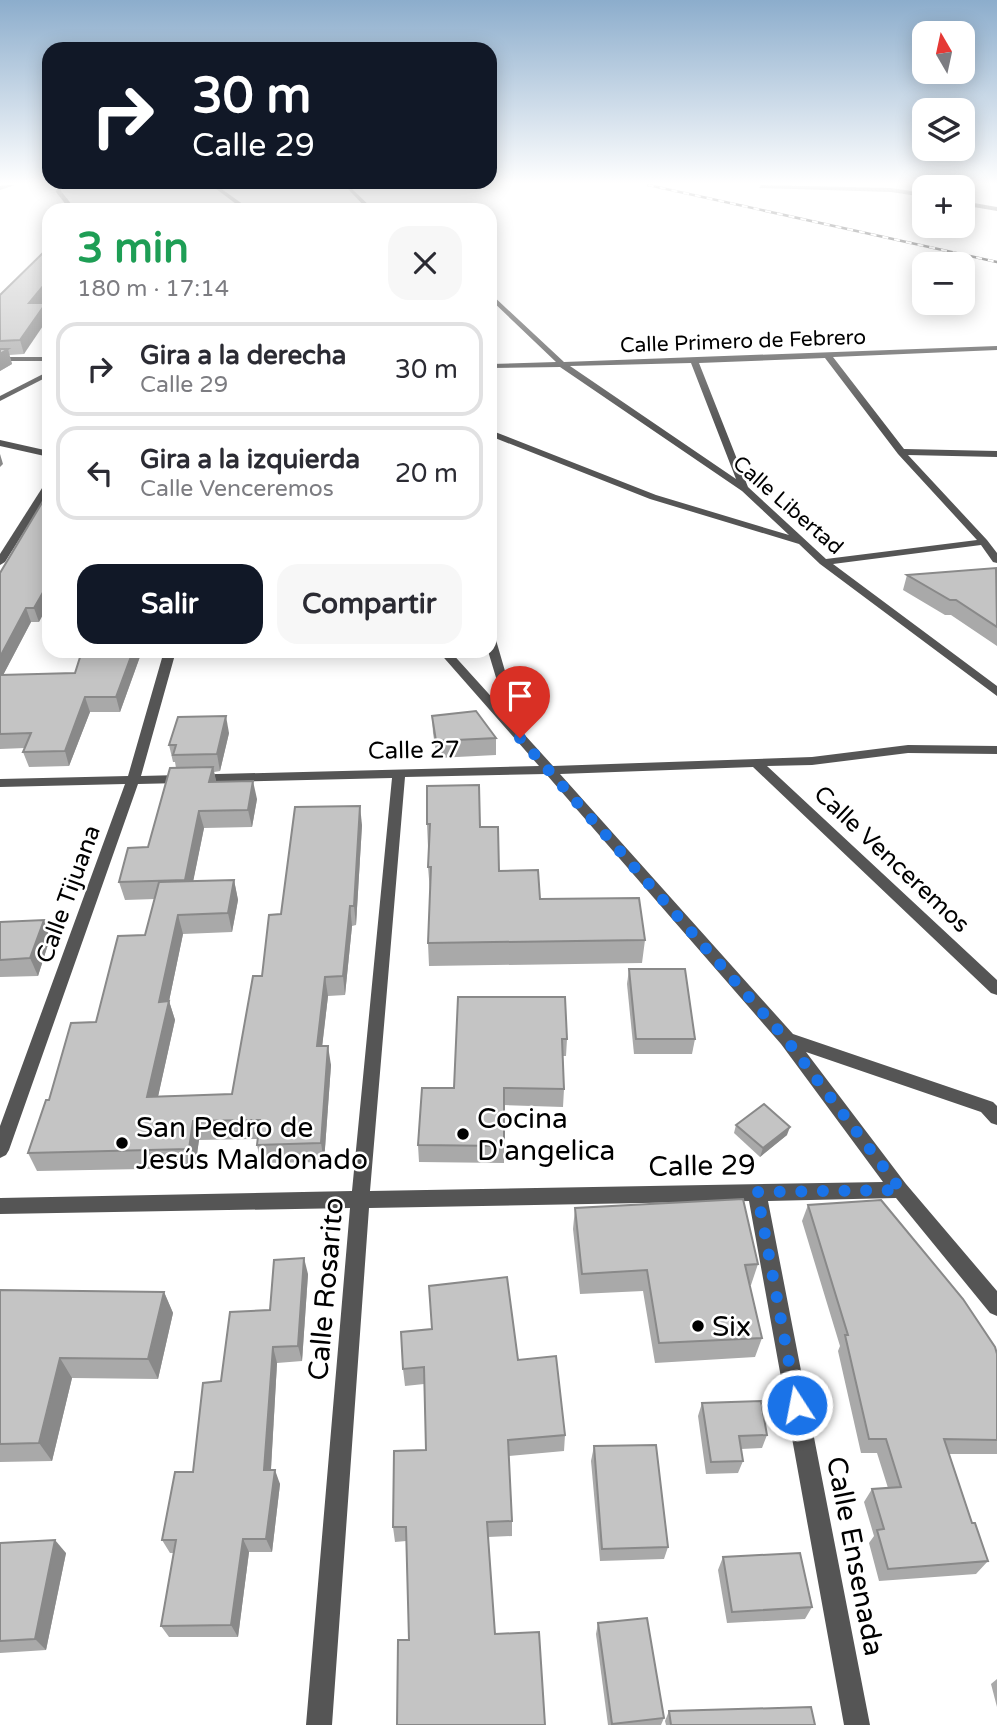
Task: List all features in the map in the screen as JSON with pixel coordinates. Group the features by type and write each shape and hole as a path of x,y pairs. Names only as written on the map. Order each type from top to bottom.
{"street":[{"name":"Calle Libertad","path":"497,302 563,365 745,489 824,562 997,692"},
{"name":"Calle Primero de Febrero","path":"497,366 694,362 996,349"},
{"path":"827,355 901,452 984,542 997,560"},
{"path":"0,359 42,359"},
{"path":"694,362 745,489"},
{"path":"0,399 42,377"},
{"path":"497,436 653,496 802,542"},
{"path":"0,443 42,452"},
{"path":"901,452 997,454"},
{"path":"0,562 42,496"},
{"path":"824,562 984,542"},
{"name":"Calle Tijuana","path":"0,1150 133,780 168,658"},
{"path":"450,658 786,1039 901,1190 997,1306"},
{"path":"496,658 520,738"},
{"name":"Calle 27","path":"0,783 547,770 812,761 908,749 997,750"},
{"name":"Calle Venceremos","path":"755,763 997,989"},
{"name":"Calle Rosarito","path":"319,1725 360,1200 400,774"},
{"path":"786,1039 994,1112"},
{"name":"Calle 29","path":"0,1206 901,1190"},
{"name":"Calle Ensenada","path":"757,1192 857,1725"}],"building":[{"path":"30,266 42,266 42,287 29,303 42,303 42,309 20,340 0,341 0,295"},
{"path":"42,503 42,594 34,608 26,608 0,657 0,573"},
{"path":"996,568 997,627 956,600 950,600 907,575"},
{"path":"80,658 130,658 116,697 85,697 65,751 23,752 31,733 0,734 0,675 75,673"},
{"path":"476,711 496,738 436,741 432,716"},
{"path":"226,716 217,754 173,755 176,745 169,745 178,717"},
{"path":"213,767 209,782 253,781 248,810 199,811 185,880 119,882 128,848 148,847 170,768"},
{"path":"479,785 480,827 498,827 499,871 538,870 540,899 639,898 645,940 428,943 431,867 428,867 430,824 427,824 427,786"},
{"path":"360,806 354,906 350,906 343,976 325,977 317,1046 328,1046 321,1143 257,1145 260,1120 193,1121 189,1149 28,1153 46,1100 49,1100 71,1023 96,1022 118,936 145,935 159,882 234,880 228,913 178,915 159,1002 169,1001 147,1097 232,1094 253,976 262,976 269,915 281,914 295,807"},
{"path":"44,920 30,958 0,960 0,922"},
{"path":"629,969 685,969 695,1039 636,1039"},
{"path":"458,997 565,997 567,1039 562,1039 564,1089 504,1088 504,1146 418,1145 422,1088 454,1088"},
{"path":"764,1104 790,1127 763,1148 736,1125"},
{"path":"743,1199 758,1264 745,1265 762,1338 659,1343 647,1270 582,1274 575,1208"},
{"path":"881,1200 963,1299 995,1347 997,1440 944,1439 972,1523 975,1523 988,1561 888,1569 877,1530 884,1529 872,1489 901,1487 886,1439 869,1439 845,1335 848,1335 808,1205"},
{"path":"304,1258 298,1346 273,1347 264,1470 275,1470 266,1539 243,1539 231,1625 161,1626 176,1540 162,1540 175,1472 193,1472 203,1383 221,1381 230,1312 270,1310 274,1260"},
{"path":"507,1277 518,1360 556,1356 565,1435 508,1440 512,1521 487,1522 495,1634 539,1632 545,1725 397,1725 398,1640 409,1640 406,1527 393,1527 394,1451 426,1450 424,1367 403,1369 401,1332 432,1329 429,1286"},
{"path":"0,1290 164,1292 148,1359 60,1358 39,1443 0,1444"},
{"path":"761,1401 767,1435 739,1436 743,1461 711,1462 702,1403"},
{"path":"656,1445 668,1547 602,1549 594,1446"},
{"path":"55,1540 35,1639 0,1641 0,1543"},
{"path":"800,1553 812,1607 732,1612 723,1557"},
{"path":"647,1618 664,1718 612,1724 598,1623"},
{"path":"811,1707 815,1725 671,1725 669,1711"}],"place":[{"name":"Cocina D'angelica","path":"463,1134"},
{"name":"San Pedro de Jesús Maldonado","path":"122,1143"},
{"name":"Six","path":"698,1326"}],"route":[{"path":"520,738 786,1039 901,1190 757,1192 797,1405"}]}
